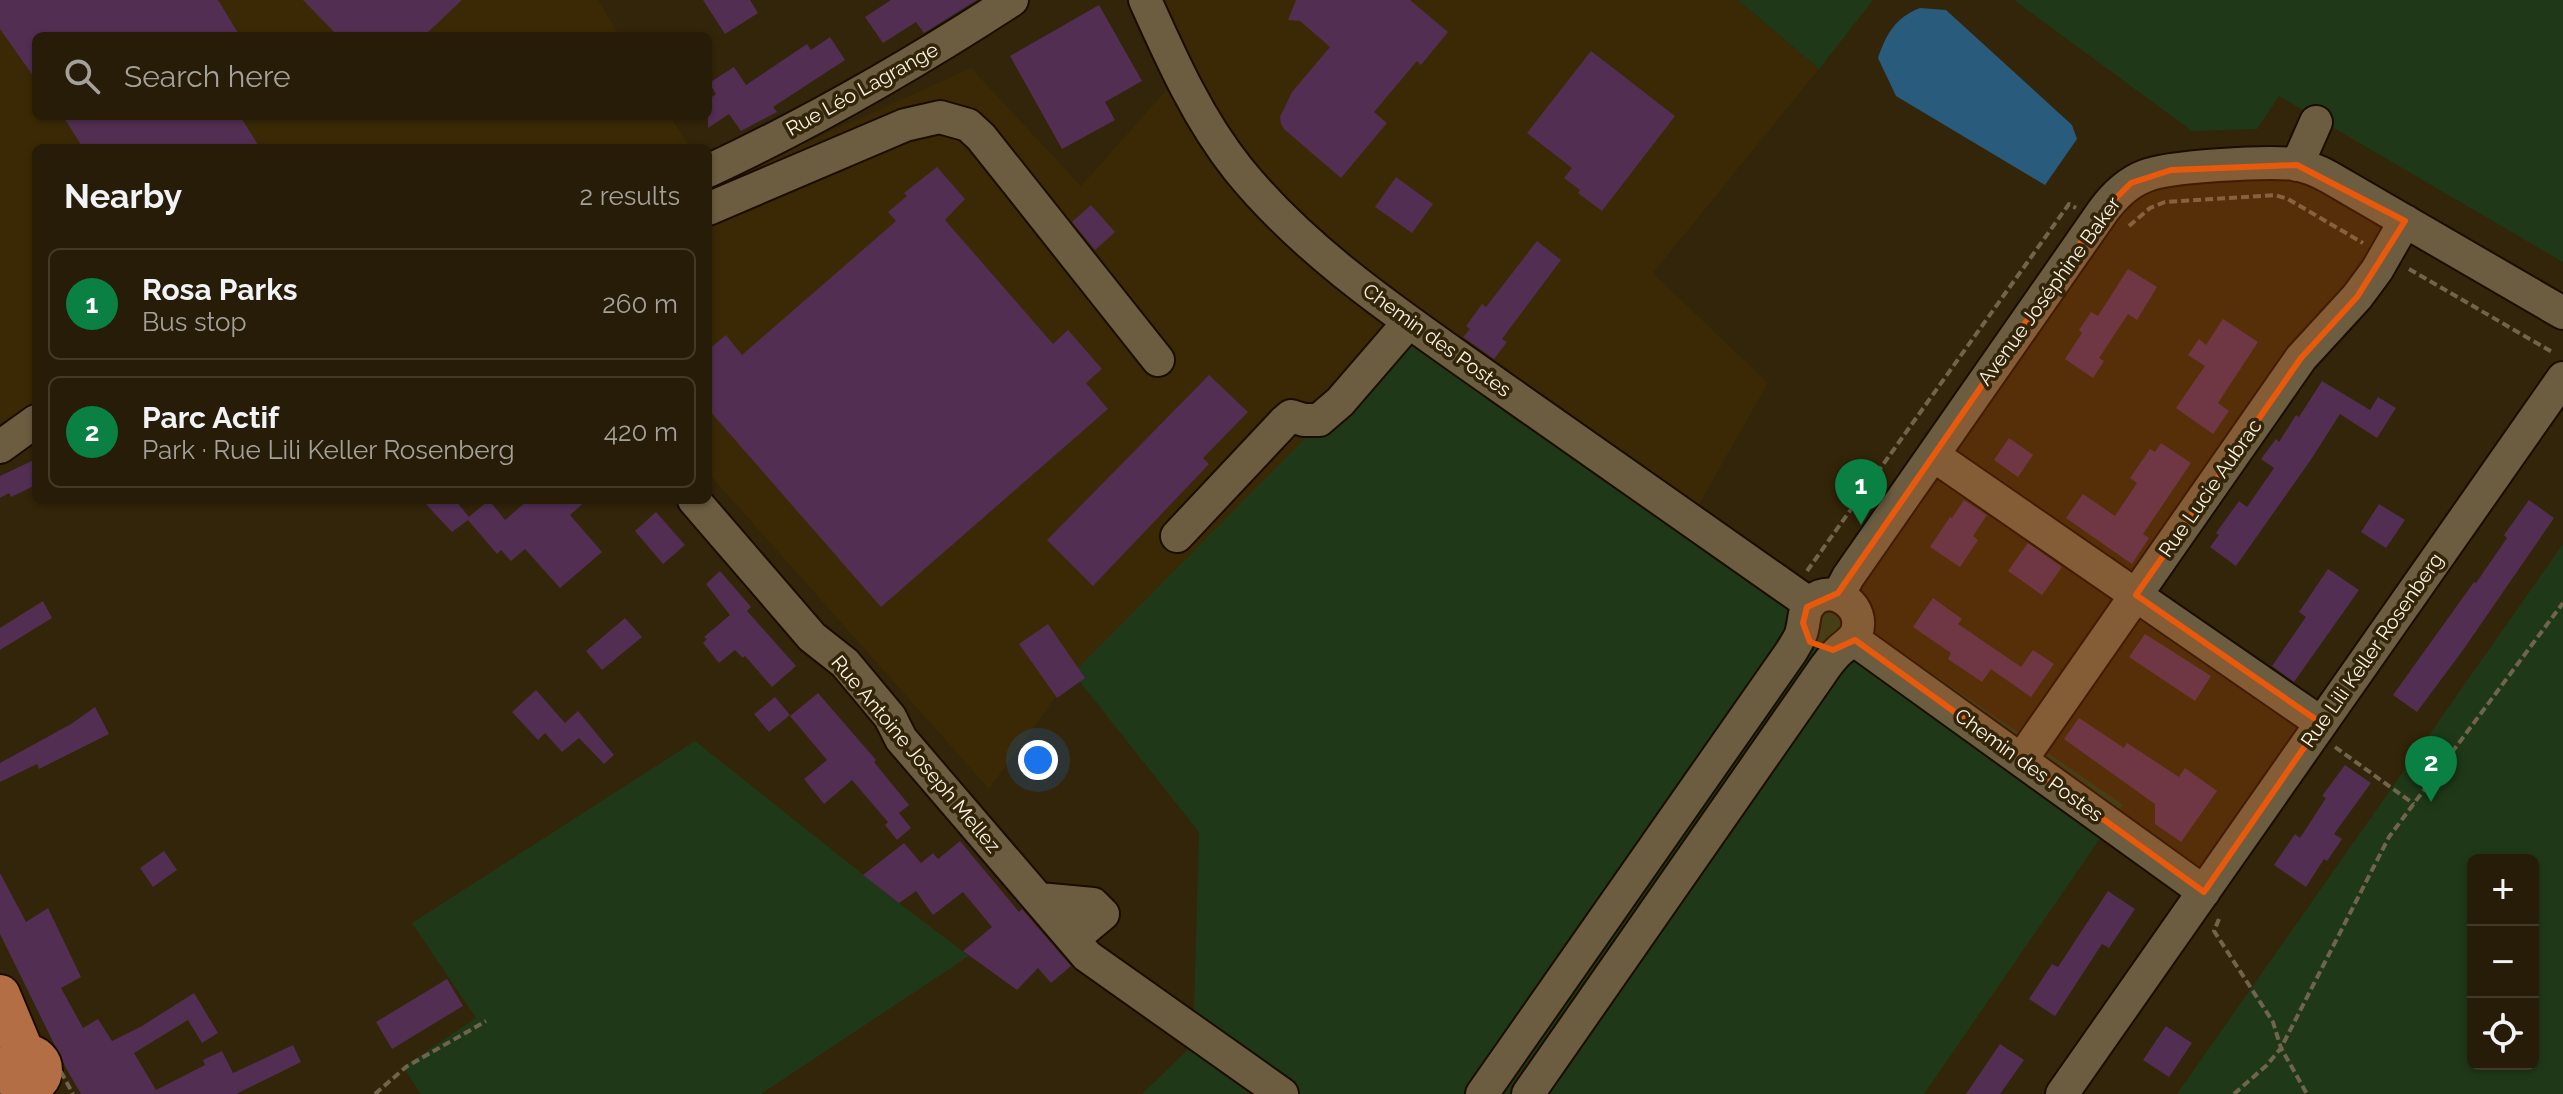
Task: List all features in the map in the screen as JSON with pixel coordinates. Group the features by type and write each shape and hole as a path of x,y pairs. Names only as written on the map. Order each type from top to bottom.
{"main road":[{"path":"0,995 23,1078"}],"street":[{"name":"Rue Léo Lagrange","path":"712,169 867,88 1012,0"},
{"name":"Chemin des Postes","path":"1145,0 1211,130 1238,170 1307,240 1409,322 1811,605"},
{"path":"712,207 905,125 940,117 968,125 981,137 1158,360"},
{"path":"2297,165 2316,122"},
{"name":"Avenue Joséphine Baker","path":"1482,1094 1791,652 1811,605 1848,577 2096,220 2125,187 2154,173 2270,164 2297,165 2329,177 2563,313"},
{"name":"Rue Lucie Aubrac","path":"2021,760 2301,358 2357,297 2405,221"},
{"path":"1177,536 1291,416 1319,420 1340,402 1409,322"},
{"name":"Rue Lili Keller Rosenberg","path":"2062,1094 2563,378"},
{"path":"0,447 32,424"},
{"path":"1933,455 2136,595 2318,728"},
{"name":"Rue Antoine Joseph Mellez","path":"697,504 812,637 845,663 890,717 901,739 1101,968 1282,1094"},
{"path":"1528,1094 1819,676 1847,644 1858,626 1856,613 1849,602 1811,605 1808,639 1817,647 1829,650 1847,644"},
{"name":"Chemin des Postes","path":"1847,644 2021,760 2194,906"}],"path":[{"path":"1811,605 2069,204 2121,235 2143,213 2165,202 2275,195 2288,199 2563,358"},
{"path":"2234,1094 2281,1048 2389,837 2563,603"},
{"path":"2318,728 2414,804"},
{"path":"2194,906 2219,918 2214,931 2273,1022 2281,1048 2307,1094"},
{"path":"375,1094 406,1067 486,1021"}],"highlighted area":[{"path":"2297,165 2405,221 2357,297 2301,358 2136,595 2321,723 2204,892 1855,640 1833,650 1810,642 1803,623 1807,607 1838,593 2103,211 2131,183 2171,170"}],"shaded area":[{"path":"0,0 598,0 618,32 32,32 32,120 672,120 688,144 32,144 32,404 0,423"},
{"path":"1132,0 1738,0 1819,69 1653,273 1768,383 1696,510 1073,673 989,789 712,477 712,185 971,68 1081,186 1169,87"}],"green space":[{"path":"1738,0 1873,0 1819,69"},
{"path":"2014,0 2563,0 2563,262 2279,96 2257,129 2192,131"},
{"path":"1426,316 1696,510 2123,805 1924,1094 1142,1094 1193,1045 1199,832 1073,673"},
{"path":"2563,544 2563,1094 2177,1094"},
{"path":"695,741 969,956 761,1094 421,1094 403,1067 476,1018 412,923"}],"water":[{"path":"1920,8 1946,10 2072,125 2077,139 2045,185 1896,96 1878,58 1893,27 1904,16"}],"building":[{"path":"0,0 218,0 238,32 32,32 32,74 0,29"},
{"path":"303,0 462,0 428,32 334,32"},
{"path":"703,0 750,0 758,13 725,34"},
{"path":"891,0 977,0 924,33 916,22 883,43 865,17"},
{"path":"1296,0 1410,0 1448,32 1421,65 1417,61 1374,112 1387,123 1341,178 1281,124 1280,117 1292,92 1330,47 1300,21 1288,20"},
{"path":"1099,5 1142,81 1105,102 1115,120 1062,149 1010,56"},
{"path":"830,37 845,60 773,107 777,112 741,131 729,114 708,128 708,120 712,120 712,97 716,94 712,81 734,67 746,85 807,44 811,50"},
{"path":"1591,51 1675,116 1602,211 1564,178 1572,168 1527,133"},
{"path":"66,120 242,120 258,144 80,144"},
{"path":"937,167 965,199 945,220 1053,344 1068,330 1102,369 1086,383 1108,409 881,607 712,414 712,347 726,335 742,355 896,221 888,212 907,196 904,193"},
{"path":"1396,177 1433,204 1412,233 1375,207"},
{"path":"1091,205 1115,232 1095,250 1072,222"},
{"path":"1537,241 1561,260 1502,339 1507,342 1494,359 1463,337 1470,329 1466,326 1482,304 1486,307"},
{"path":"2128,269 2157,287 2137,320 2128,314 2099,358 2104,361 2093,378 2065,359 2091,312 2098,316"},
{"path":"2223,319 2258,342 2218,403 2229,411 2213,434 2176,408 2205,366 2188,355 2199,339 2206,345"},
{"path":"1209,375 1248,412 1203,458 1209,464 1093,586 1047,540"},
{"path":"2322,381 2370,410 2378,397 2396,408 2377,438 2340,414 2236,566 2210,547 2219,535 2216,533 2239,501 2247,507 2274,468 2261,459 2276,439 2279,442 2296,415 2299,417"},
{"path":"2009,438 2033,455 2018,477 1994,460"},
{"path":"2161,443 2191,463 2143,534 2149,538 2132,564 2066,518 2083,494 2115,516 2137,483 2130,478 2150,449 2155,452"},
{"path":"32,461 32,487 11,497 9,493 0,498 0,476"},
{"path":"1964,500 1987,515 1973,536 1978,540 1960,567 1930,547"},
{"path":"2529,500 2554,518 2417,712 2393,695 2476,583"},
{"path":"426,504 458,504 469,517 484,504 492,504 505,520 523,504 582,504 570,515 602,552 560,588 525,549 511,561 501,550 497,554 468,520 452,532"},
{"path":"2379,504 2405,520 2386,548 2361,532"},
{"path":"656,512 685,545 663,564 635,531"},
{"path":"2028,543 2062,567 2042,595 2008,571"},
{"path":"2328,569 2359,590 2294,682 2272,666 2306,617 2299,612"},
{"path":"720,571 751,607 747,611 796,666 772,687 745,656 743,658 735,650 719,663 703,643 707,639 704,637 730,615 706,584"},
{"path":"1933,598 1962,619 1958,624 2021,667 2033,650 2054,664 2031,697 1991,669 1982,682 1948,659 1951,653 1913,627"},
{"path":"43,601 52,618 0,650 0,628"},
{"path":"625,618 642,637 602,670 586,651"},
{"path":"1048,624 1085,678 1057,698 1019,644"},
{"path":"2145,634 2211,676 2195,701 2129,657"},
{"path":"536,690 565,723 578,711 614,755 604,764 579,738 562,752 545,733 538,740 512,712"},
{"path":"818,693 876,760 874,762 909,805 899,813 911,828 897,840 885,825 888,822 852,780 824,804 804,779 827,760 790,716"},
{"path":"775,697 790,715 769,732 754,714"},
{"path":"95,707 109,734 39,769 37,764 0,782 0,763 71,724"},
{"path":"2079,718 2124,748 2127,743 2179,777 2185,768 2217,791 2181,842 2155,824 2155,804 2064,739"},
{"path":"2345,765 2371,783 2334,834 2342,839 2306,887 2274,865 2295,834 2300,838 2326,798 2322,796"},
{"path":"960,841 1019,912 1022,909 1071,966 1051,983 1038,968 1017,990 963,951 992,927 963,892 933,915 916,891 899,903 863,875 904,843 921,863 933,853 938,859"},
{"path":"164,851 177,870 153,887 140,868"},
{"path":"0,873 26,922 48,908 81,977 61,988 83,1028 98,1019 112,1041 194,993 218,1033 202,1043 188,1020 134,1053 156,1090 205,1065 203,1060 222,1051 233,1073 293,1045 301,1062 236,1094 81,1094 0,934"},
{"path":"2108,891 2135,909 2109,948 2102,944 2055,1016 2029,999 2052,964 2058,967"},
{"path":"447,979 463,1006 392,1049 376,1022"},
{"path":"2166,1026 2192,1043 2169,1077 2143,1060"},
{"path":"2000,1044 2024,1060 2000,1094 1966,1094"}],"place":[{"name":"Rosa Parks","path":"1861,525"},
{"name":"Parc Actif","path":"2431,802"}]}
